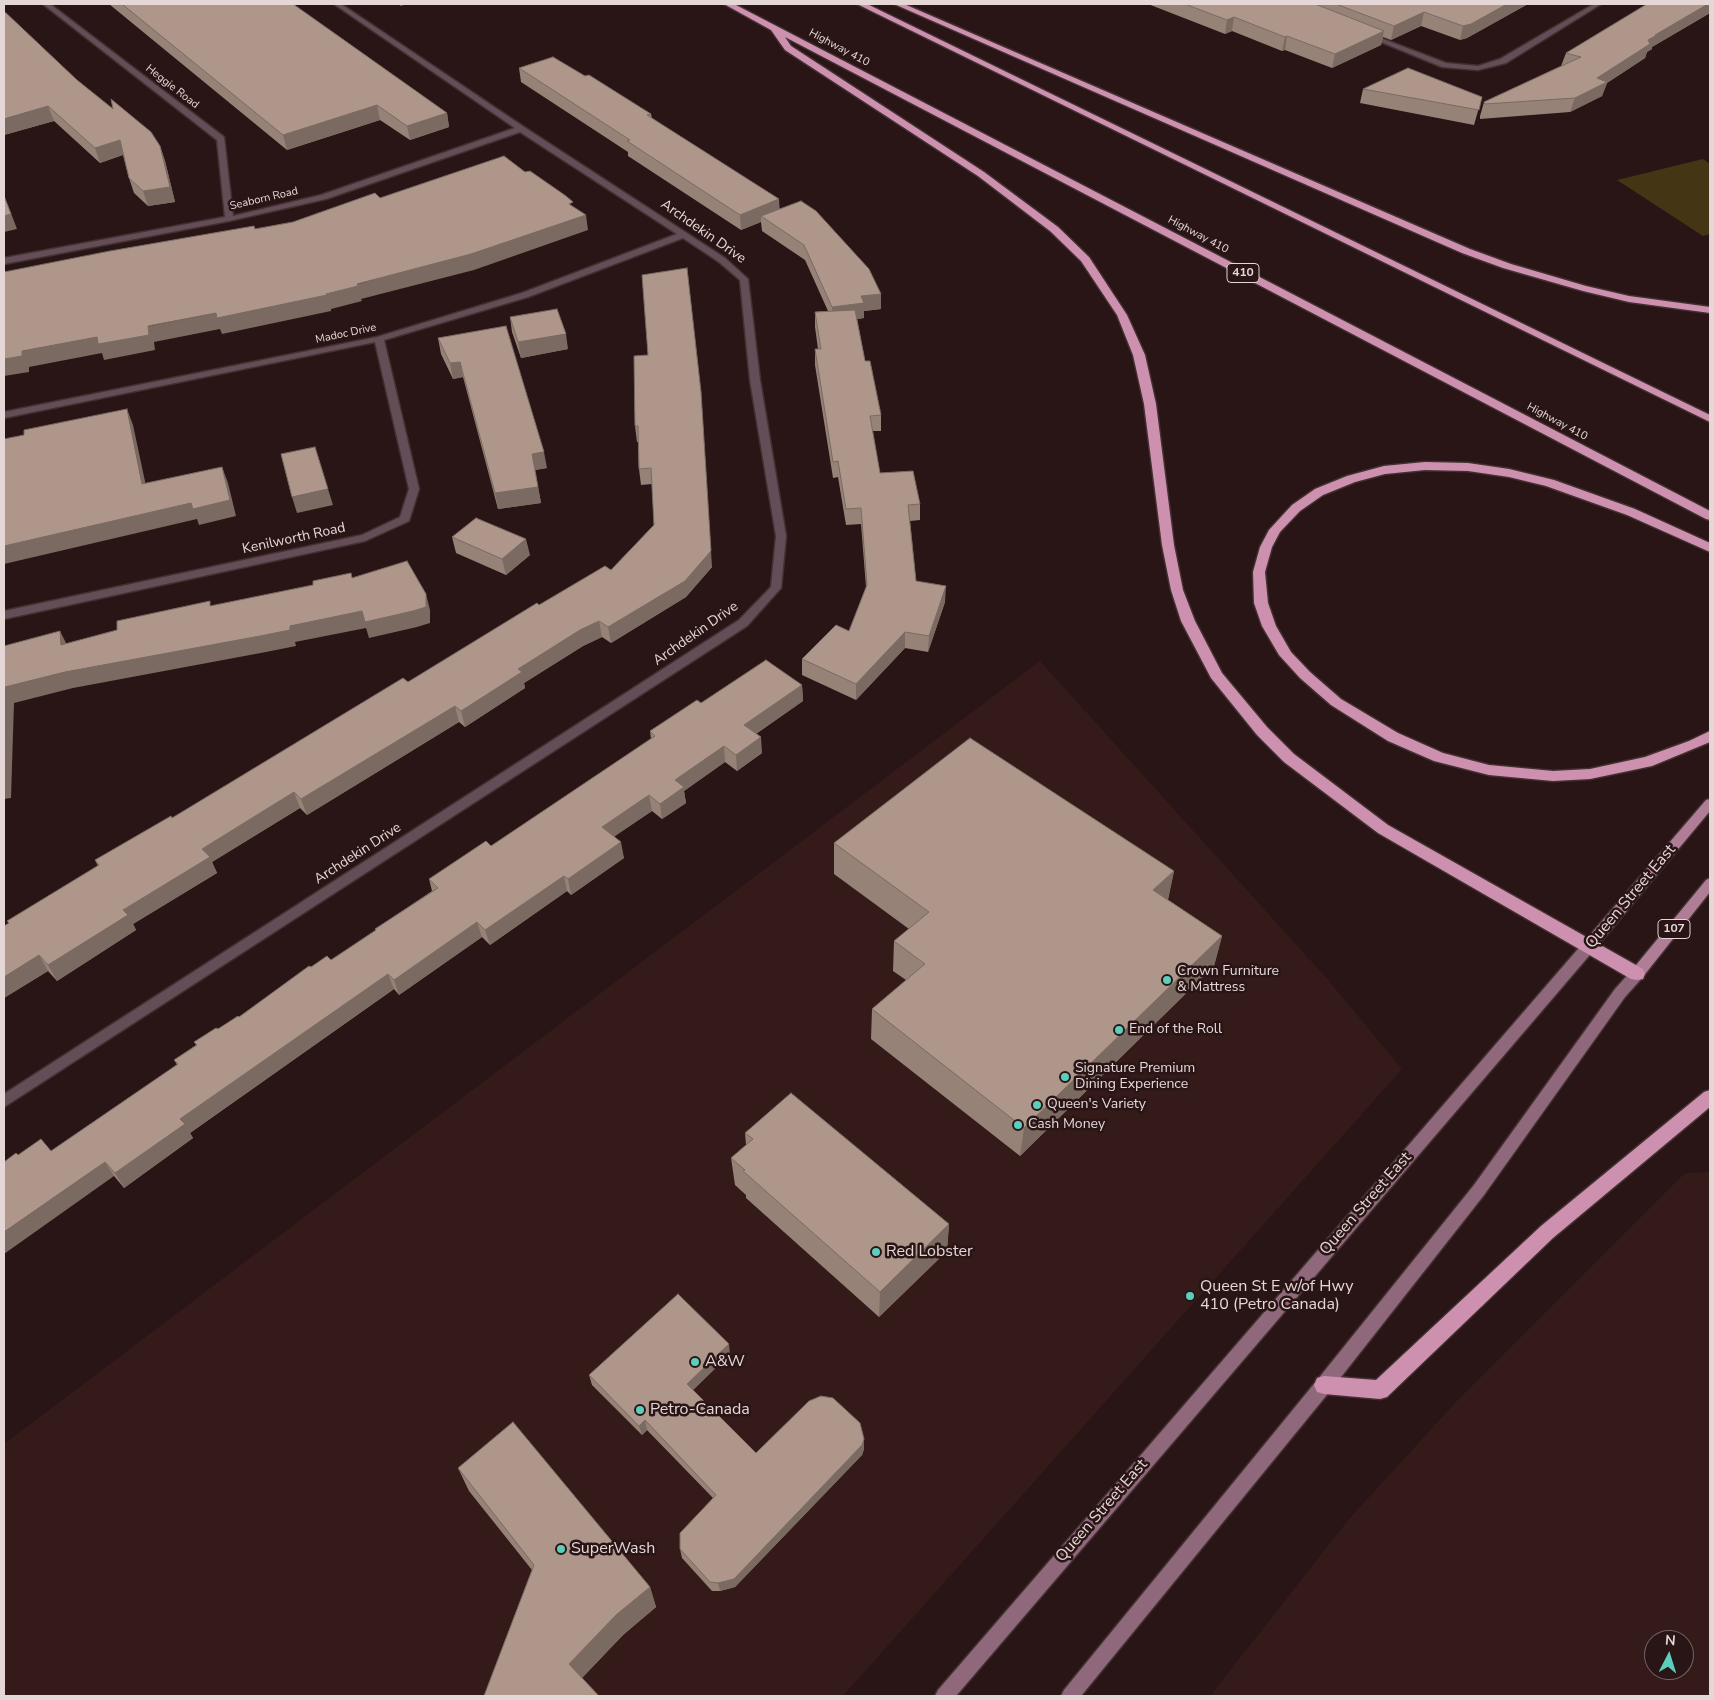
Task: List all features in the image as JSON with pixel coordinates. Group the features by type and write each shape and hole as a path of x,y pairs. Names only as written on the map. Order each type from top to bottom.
{"highway":[{"name":"Highway 410","path":"728,4 1710,516"},
{"path":"861,4 1710,419"},
{"path":"898,4 1466,251 1507,266 1583,288 1637,300 1710,310"},
{"path":"775,29 788,48 981,174 1054,229 1089,265 1122,315 1138,355 1150,404 1168,545 1177,590 1185,613 1200,647 1216,675 1250,717 1290,758 1354,810 1440,862 1636,974"},
{"path":"1710,548 1631,512 1550,483 1509,473 1468,467 1425,466 1384,470 1351,479 1320,492 1296,508 1275,530 1266,547 1259,572 1261,603 1269,626 1286,655 1305,675 1336,702 1363,720 1393,738 1439,757 1489,770 1520,774 1553,776 1590,774 1647,762 1710,736"},
{"path":"1324,1385 1380,1390 1547,1232 1710,1097"}],"main road":[{"name":"Queen Street East","path":"944,1696 1710,803"},
{"name":"107","path":"1636,974 1710,883"},
{"path":"1070,1696 1324,1385 1479,1190 1615,1000 1636,974"}],"street":[{"name":"Heggie Road","path":"46,4 221,139 230,219"},
{"name":"Archdekin Drive","path":"4,1101 743,623 776,588 781,536 755,380 744,279 722,260 521,129 337,4"},
{"path":"1357,31 1445,65 1478,68 1503,61 1598,4"},
{"name":"Seaborn Road","path":"4,261 230,219 323,197 521,129"},
{"name":"Madoc Drive","path":"4,415 379,339 525,295 683,235"},
{"name":"Kenilworth Road","path":"4,615 365,538 406,519 414,489 379,339"}],"shaded area":[{"path":"1703,159 1710,164 1710,234 1703,236 1617,180"},
{"path":"1040,661 1329,981 1402,1069 843,1696 4,1696 4,1444"},
{"path":"1710,1172 1710,1696 1210,1696 1349,1519 1455,1403 1685,1173"}],"building":[{"path":"122,4 293,4 447,113 407,126 377,105 283,135"},
{"path":"1185,4 1315,4 1384,31 1335,54 1234,17 1227,20"},
{"path":"1336,4 1507,4 1471,24 1463,26 1424,12 1394,26"},
{"path":"1647,4 1708,4 1655,35 1657,35 1648,40 1650,44 1597,78 1607,82 1575,98 1485,104 1484,102 1581,57 1566,53"},
{"path":"4,11 77,80 113,109 111,99 151,132 160,146 170,187 143,191 129,178 120,140 95,148 48,106 4,119"},
{"path":"553,57 585,76 589,75 651,114 647,115 779,199 740,215 627,141 630,140 519,68"},
{"path":"1408,68 1482,97 1479,110 1363,89"},
{"path":"504,156 525,172 530,171 566,196 573,202 569,204 586,215 471,254 357,284 358,286 327,295 217,318 216,313 148,326 149,335 98,344 97,337 22,351 22,356 4,359 4,272 254,226 255,229 293,222 375,193 380,198"},
{"path":"4,196 11,214 4,216"},
{"path":"801,201 816,211 869,269 881,294 861,296 864,303 832,307 804,245 761,216"},
{"path":"687,268 701,392 711,551 685,581 608,627 599,621 580,630 518,669 522,672 461,711 455,706 301,799 294,792 202,849 210,857 123,910 128,915 48,965 39,955 4,977 4,926 9,923 7,921 99,865 95,860 171,816 172,818 403,678 408,682 537,603 539,605 605,566 611,570 654,525 651,468 639,469 638,426 635,426 634,356 648,355 642,275"},
{"path":"557,309 566,334 518,342 510,317"},
{"path":"855,310 865,361 870,361 881,415 870,416 880,473 913,471 920,504 908,505 916,581 946,586 929,636 905,632 856,684 802,659 836,625 849,631 867,585 861,508 846,509 838,461 833,462 815,349 821,349 815,312"},
{"path":"506,326 544,452 532,454 538,487 495,493 460,362 450,363 438,338"},
{"path":"127,409 142,484 222,467 230,500 193,509 191,503 4,546 4,439 24,435 24,430"},
{"path":"315,447 328,489 292,497 281,454"},
{"path":"476,518 526,539 502,559 452,537"},
{"path":"407,561 426,594 426,607 365,622 362,611 290,626 290,630 65,672 5,687 4,720 4,646 60,631 61,645 117,630 117,621 210,601 210,606 313,585 313,581 351,573 352,578"},
{"path":"766,660 802,685 744,725 761,737 736,755 724,746 675,780 684,787 660,804 649,795 602,827 621,842 568,879 564,876 485,930 477,922 394,980 388,974 180,1119 185,1124 115,1173 105,1162 4,1232 4,1162 41,1139 51,1151 178,1064 174,1060 197,1045 194,1042 216,1028 218,1029 239,1017 309,966 311,967 327,956 331,960 438,888 429,879 486,841 491,846 655,736 650,731 697,700 701,703"},
{"path":"970,738 1174,871 1153,890 1222,936 1024,1128 872,1009 925,964 894,941 929,912 834,843"},
{"path":"791,1093 949,1224 880,1292 743,1171 745,1170 731,1158 753,1139 745,1133"},
{"path":"678,1294 729,1344 687,1384 756,1453 809,1401 821,1396 833,1398 860,1423 864,1439 862,1445 734,1579 718,1583 710,1582 680,1549 680,1533 716,1495 645,1420 639,1426 589,1375"},
{"path":"513,1422 650,1587 616,1615 569,1664 599,1696 484,1696 534,1565 458,1468"}],"place":[{"name":"Crown Furniture & Mattress","path":"1167,980"},
{"name":"End of the Roll","path":"1119,1030"},
{"name":"Signature Premium Dining Experience","path":"1065,1077"},
{"name":"Queen's Variety","path":"1037,1105"},
{"name":"Cash Money","path":"1018,1125"},
{"name":"Red Lobster","path":"876,1252"},
{"name":"Queen St E w/of Hwy 410 (Petro Canada)","path":"1190,1296"},
{"name":"A&W","path":"695,1362"},
{"name":"Petro-Canada","path":"640,1410"},
{"name":"SuperWash","path":"561,1549"}]}
